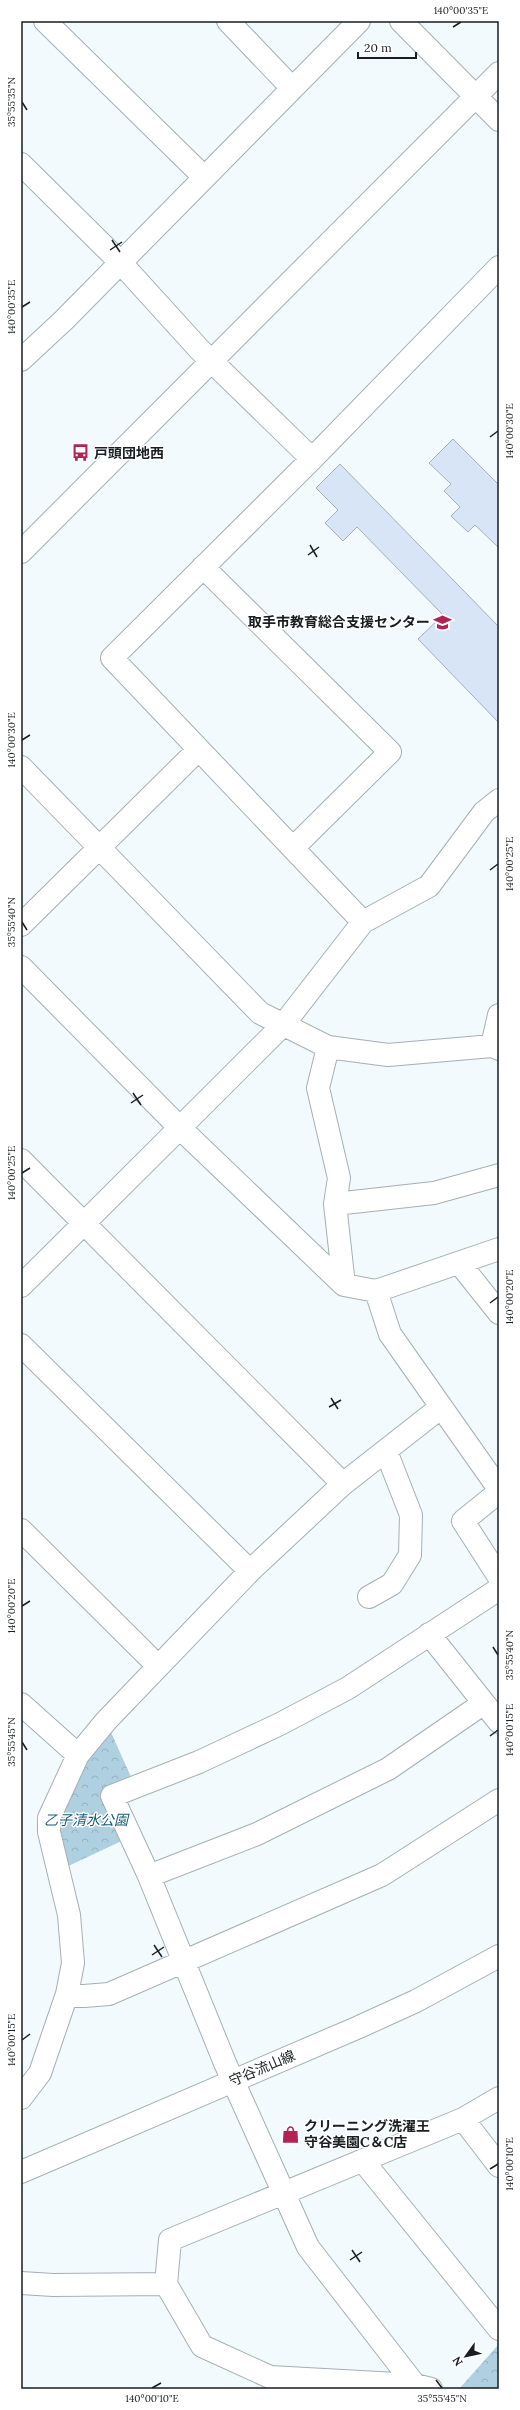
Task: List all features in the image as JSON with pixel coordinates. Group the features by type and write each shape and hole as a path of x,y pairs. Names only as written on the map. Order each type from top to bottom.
{"street":[{"path":"45,21 203,176"},
{"path":"228,21 292,88"},
{"path":"21,360 359,21"},
{"path":"401,21 499,120"},
{"path":"21,552 212,362 499,72"},
{"path":"21,164 120,262 212,362 312,459"},
{"path":"363,922 112,658 312,459 499,267"},
{"path":"203,567 390,752 293,848"},
{"path":"21,925 198,750"},
{"path":"21,766 260,1013 283,1025 328,1047 388,1055 495,1047 499,1015"},
{"path":"21,1286 181,1129 283,1025 363,922 429,886 484,812 499,800"},
{"path":"21,967 181,1129 344,1285 376,1291 460,1264 499,1249"},
{"path":"328,1047 318,1088 338,1178 335,1204 344,1285"},
{"path":"21,1160 343,1484"},
{"path":"335,1204 434,1193 499,1175"},
{"path":"460,1264 499,1313"},
{"path":"376,1291 390,1334 440,1408 499,1490 463,1521 499,1577"},
{"path":"21,1345 250,1571"},
{"path":"21,2098 40,2073 67,1994 73,1963 73,1946 69,1915 50,1832 49,1818 78,1755 106,1721 250,1571 343,1484 440,1408"},
{"path":"369,1597 392,1584 410,1554 411,1515 386,1451"},
{"path":"21,1530 158,1666"},
{"path":"423,2387 308,2247 233,2081 149,1876 112,1796 199,1762 280,1724 348,1688 499,1589"},
{"path":"429,1634 499,1722"},
{"path":"149,1876 257,1834 388,1769 484,1703"},
{"path":"21,1704 78,1755"},
{"path":"67,1994 109,1994 382,1875 499,1800"},
{"name":"守谷流山線","path":"21,2172 416,2001 499,1956"},
{"path":"423,2387 270,2378 202,2346 166,2284 170,2240 282,2192 363,2161 464,2118 499,2098"},
{"path":"464,2118 499,2166"},
{"path":"363,2161 499,2329"},
{"path":"21,2283 53,2286 166,2284"}],"green space":[{"name":"乙子清水公園","path":"106,1721 135,1786 113,1797 130,1837 60,1870 49,1832"},
{"path":"499,2344 499,2389 459,2389"}],"building":[{"path":"453,439 499,485 499,548 475,525 468,532 451,516 460,507 444,491 451,484 429,463"},
{"path":"340,464 499,627 499,723 418,639 443,615 357,527 343,541 325,523 338,510 316,488"}],"place":[{"name":"戸頭団地西","path":"81,453"},
{"name":"取手市教育総合支援センター","path":"443,622"},
{"name":"クリーニング洗濯王 守谷美園C＆C店","path":"291,2134"}]}
